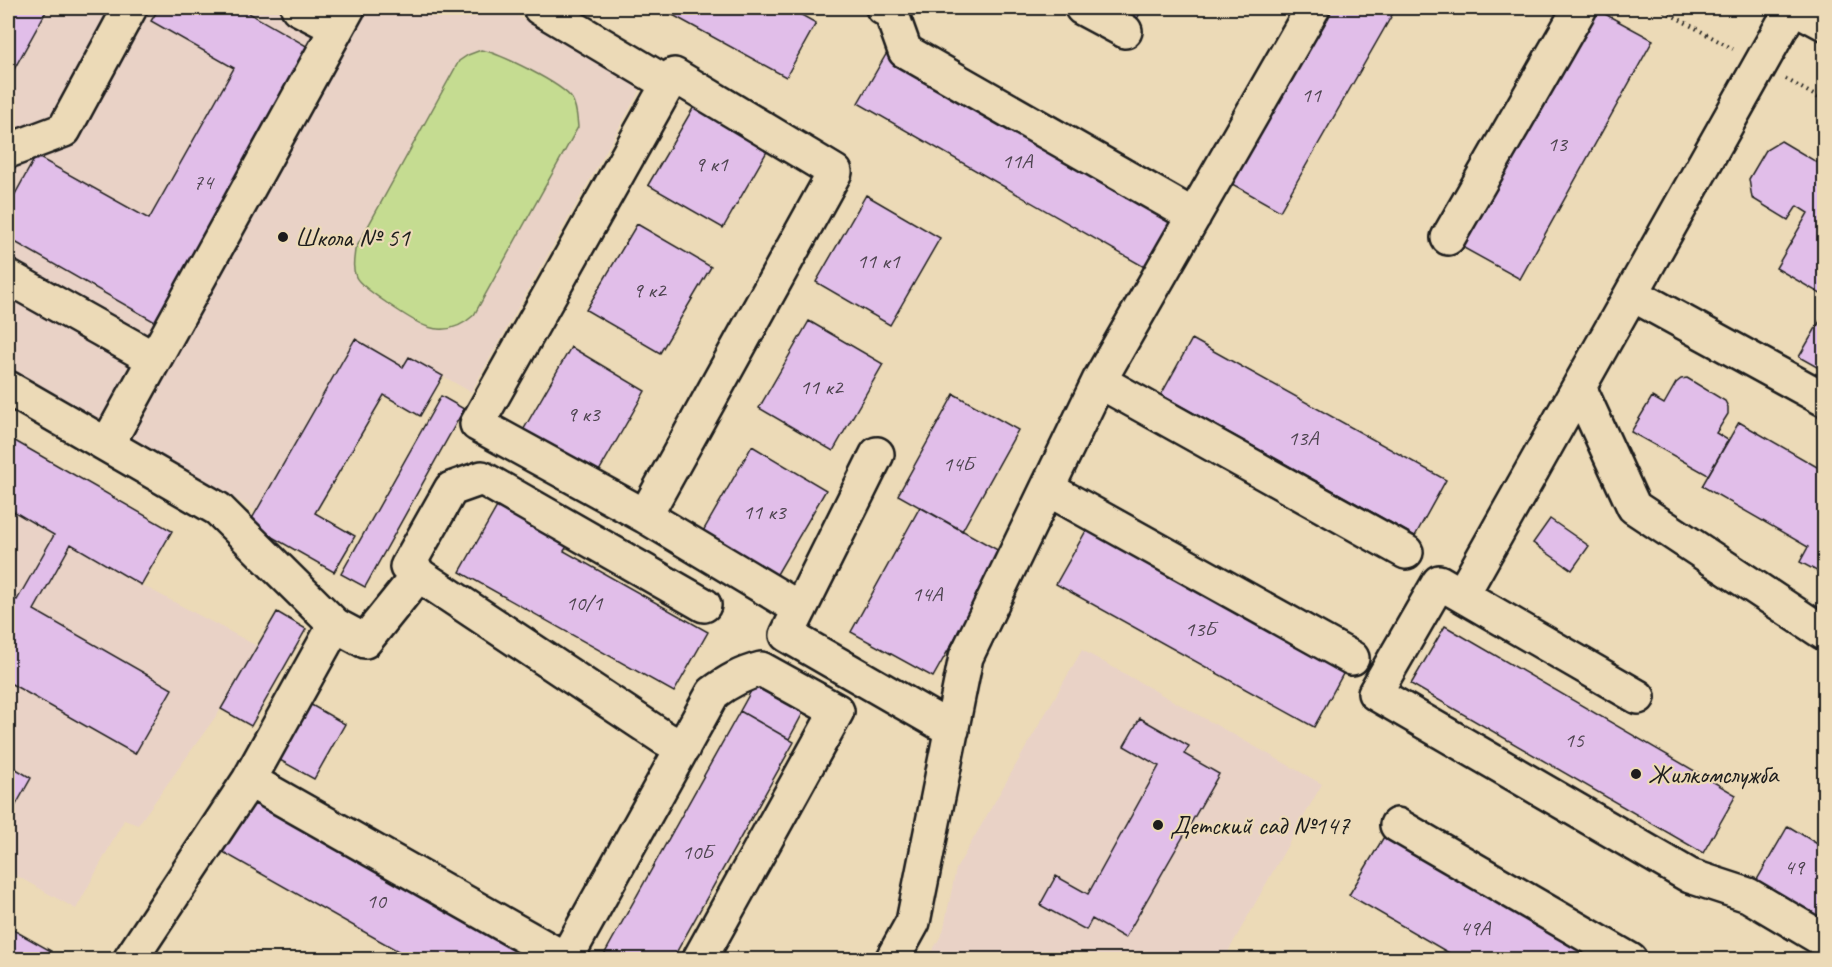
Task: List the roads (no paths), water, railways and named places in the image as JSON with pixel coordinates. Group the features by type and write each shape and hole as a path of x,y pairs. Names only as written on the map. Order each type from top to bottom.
{"street":[{"path":"8,151 64,130 130,8"},
{"path":"107,445 342,18 298,8"},
{"path":"540,8 668,84"},
{"path":"1082,8 1125,31"},
{"path":"892,960 913,922 966,657 1100,381 1313,8"},
{"path":"1448,238 1580,8"},
{"path":"1462,595 1794,8 1824,23"},
{"path":"889,9 905,51 1194,216"},
{"path":"645,516 835,172 674,75 477,424 645,516 800,609"},
{"path":"8,277 154,359"},
{"path":"1632,294 1824,399"},
{"path":"1100,381 1406,552"},
{"path":"1579,387 1634,507 1824,633"},
{"path":"8,388 218,509 335,625 365,641 419,574"},
{"path":"877,454 787,635 952,730"},
{"path":"683,748 664,738 407,567 451,489 482,478 704,605"},
{"path":"1048,489 1352,658"},
{"path":"1638,697 1439,582 1375,693 1690,876 1748,895 1824,940"},
{"path":"130,960 249,780 335,625"},
{"path":"249,780 565,959 713,693 743,673 761,669 837,711 699,960"},
{"path":"1397,825 1630,960"}],"place":[{"name":"Школа № 51","path":"283,237"},
{"name":"Жилкомслужба","path":"1636,774"},
{"name":"Детский сад №147","path":"1158,825"}]}
